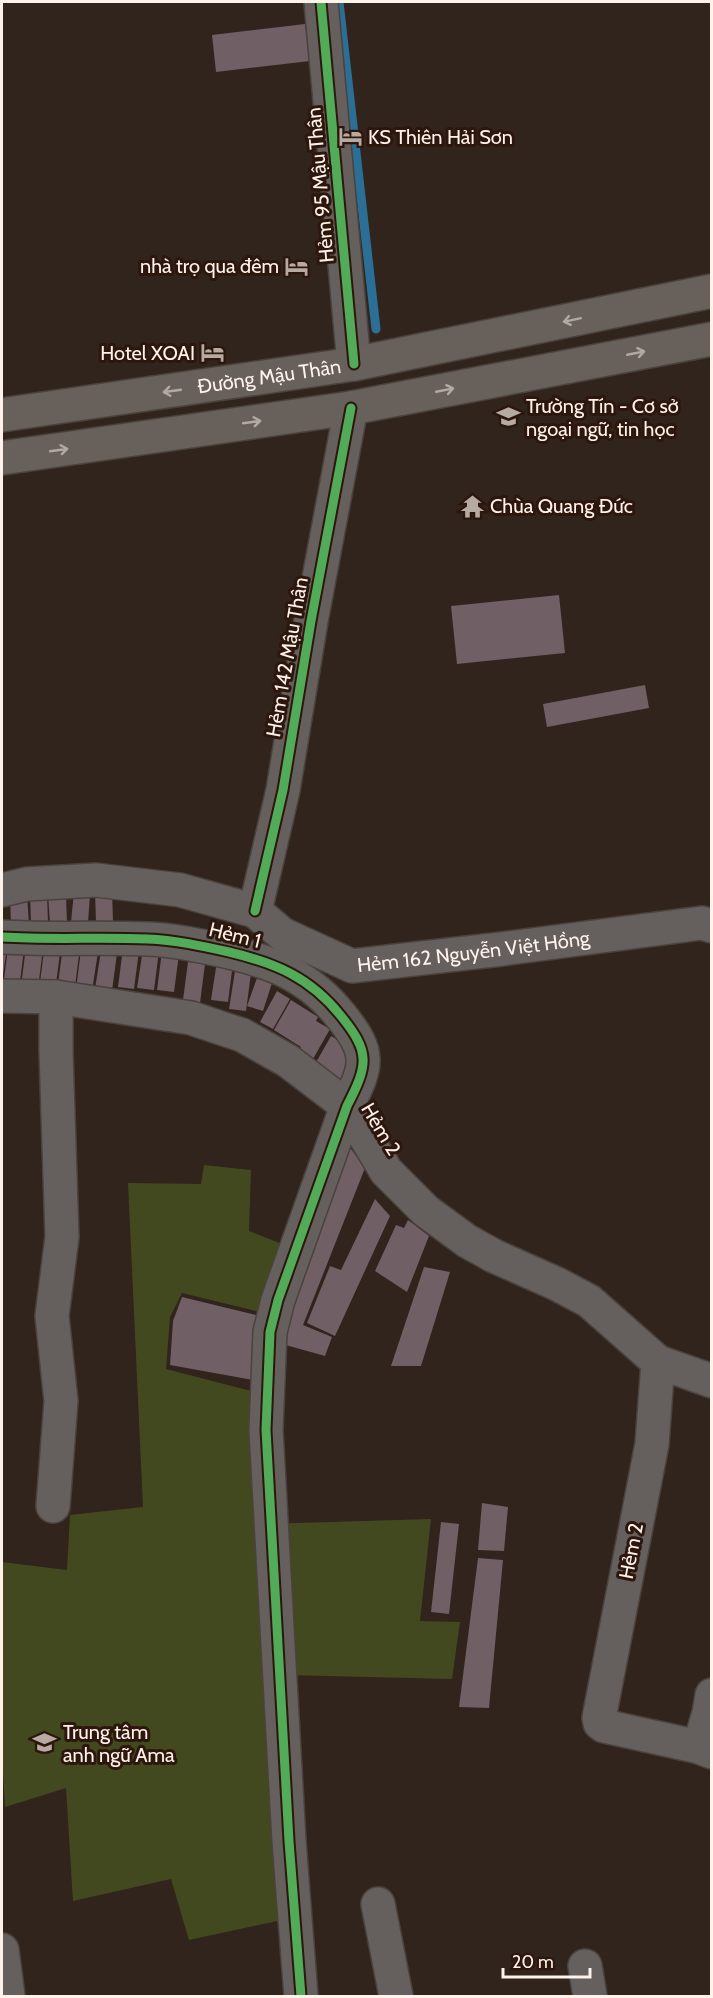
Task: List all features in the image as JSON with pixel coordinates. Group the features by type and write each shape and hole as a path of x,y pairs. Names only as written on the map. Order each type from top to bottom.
{"main road":[{"name":"Đường Mậu Thân","path":"2,416 354,364 711,291"},
{"path":"2,458 351,408 711,339"},
{"path":"351,408 354,364"}],"street":[{"name":"Hẻm 95 Mậu Thân","path":"321,2 354,364"},
{"name":"Hẻm 142 Mậu Thân","path":"255,910 284,790 311,621 351,408"},
{"name":"Hẻm 162 Nguyễn Việt Hồng","path":"2,890 27,884 96,880 180,890 255,910 282,934 352,966 702,923 711,926"},
{"name":"Hẻm 1","path":"2,937 149,939 193,943 263,960 319,992 351,1028 362,1048 364,1064 358,1085 346,1106 278,1300 270,1332 268,1359 266,1430 289,1841 301,1996"},
{"name":"Hẻm 2","path":"2,996 56,997 191,1018 242,1035 288,1061 346,1106 386,1171 426,1211 467,1241 494,1256 589,1301 658,1362 652,1444 599,1718 600,1723 604,1726 705,1749"},
{"path":"53,1506 61,1401 52,1316 62,1237 56,997"},
{"path":"658,1362 711,1381"},
{"path":"705,1749 711,1695"},
{"path":"378,1904 396,1996"},
{"path":"2,1950 8,1996"}],"green space":[{"path":"204,1165 251,1170 249,1231 282,1244 260,1312 182,1293 170,1317 166,1369 259,1393 264,1524 431,1519 420,1621 460,1622 452,1679 286,1675 291,1918 189,1940 171,1879 73,1901 66,1788 5,1807 2,1756 2,1562 67,1570 70,1515 143,1507 128,1183 201,1184"}],"building":[{"path":"305,24 310,61 216,72 212,35"},
{"path":"559,595 565,653 457,664 451,606"},
{"path":"645,685 649,708 547,727 543,704"},
{"path":"112,891 113,922 96,923 95,892"},
{"path":"74,892 90,894 88,923 71,922"},
{"path":"47,893 48,923 31,924 30,894"},
{"path":"66,893 67,924 50,924 48,894"},
{"path":"27,894 29,925 11,925 10,895"},
{"path":"26,947 43,949 38,988 21,986"},
{"path":"8,948 24,950 19,989 3,987"},
{"path":"123,948 139,951 134,989 118,987"},
{"path":"143,949 159,951 154,990 137,988"},
{"path":"81,950 98,952 92,991 76,989"},
{"path":"44,951 60,953 55,992 39,990"},
{"path":"101,951 117,953 112,991 95,989"},
{"path":"162,951 179,954 174,992 157,990"},
{"path":"62,953 79,955 74,994 57,992"},
{"path":"2,954 6,954 3,975 2,975"},
{"path":"217,961 233,963 228,1002 211,1000"},
{"path":"188,962 205,964 200,1003 183,1000"},
{"path":"235,971 251,973 246,1011 229,1009"},
{"path":"257,978 272,983 263,1011 247,1006"},
{"path":"277,991 290,999 273,1029 260,1022"},
{"path":"291,1000 318,1017 316,1021 330,1029 313,1059 299,1051 301,1047 274,1030"},
{"path":"331,1036 344,1044 342,1047 356,1055 339,1086 314,1066"},
{"path":"346,1142 365,1168 303,1325 332,1337 325,1356 275,1342"},
{"path":"375,1199 390,1216 335,1336 307,1323 330,1266 341,1270"},
{"path":"408,1220 429,1236 407,1292 375,1271 396,1225 404,1228"},
{"path":"424,1267 450,1272 421,1366 391,1366"},
{"path":"182,1297 260,1316 253,1380 170,1365 173,1321"},
{"path":"482,1503 508,1507 504,1551 478,1550"},
{"path":"441,1522 459,1524 449,1614 431,1612"},
{"path":"478,1558 503,1560 489,1708 459,1707"}],"waterway":[{"path":"339,2 376,329"}],"cycle path":[{"path":"321,2 354,364"},
{"path":"255,911 283,790 311,621 351,408"},
{"path":"2,937 158,940 229,952 262,961 291,973 317,991 351,1029 362,1050 363,1060 359,1080 347,1106 278,1300 270,1332 266,1430 289,1841 301,1996"}],"place":[{"name":"KS Thiên Hải Sơn","path":"350,137"},
{"name":"nhà trọ qua đêm","path":"297,266"},
{"name":"Hotel XOAI","path":"213,353"},
{"name":"Trường Tín - Cơ sở ngoại ngữ, tin học","path":"508,417"},
{"name":"Chùa Quang Đức","path":"472,506"},
{"name":"Trung tâm anh ngữ Ama","path":"45,1743"}]}
